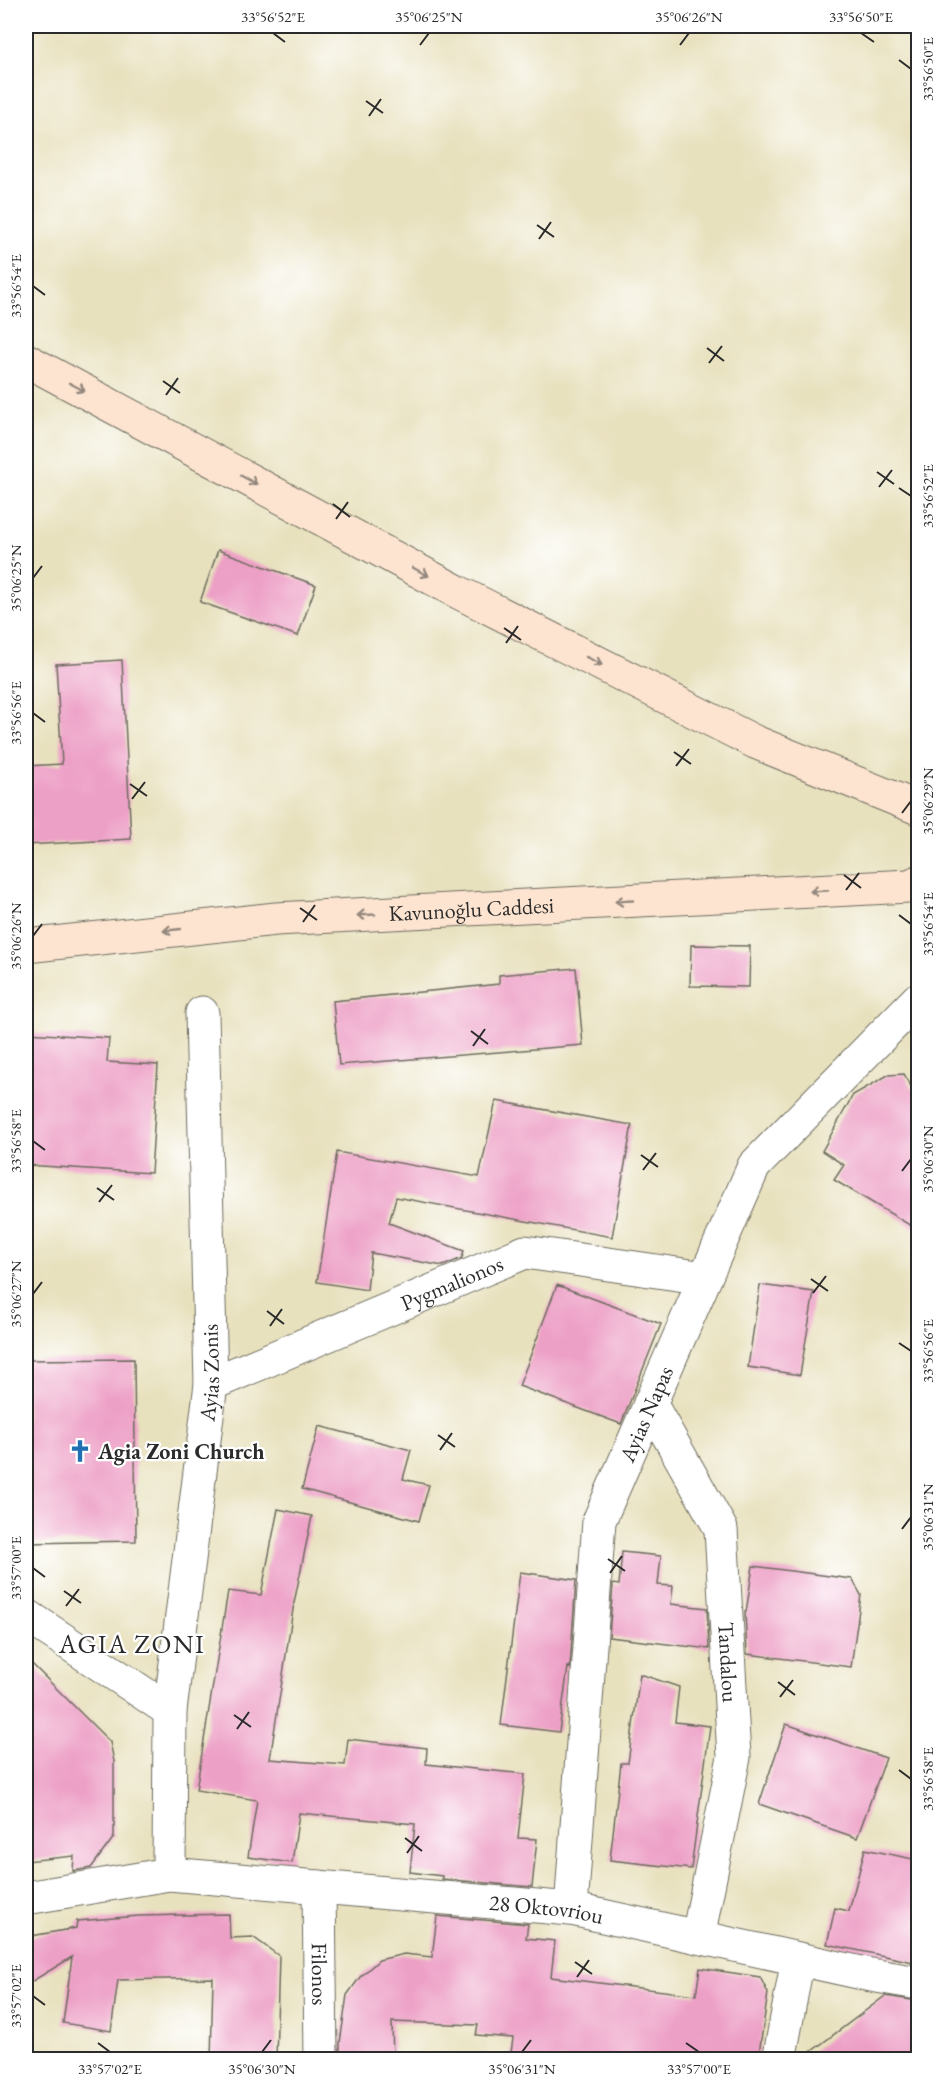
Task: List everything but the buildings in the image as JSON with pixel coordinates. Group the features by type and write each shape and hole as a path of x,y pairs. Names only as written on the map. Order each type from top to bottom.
{"main road":[{"path":"26,360 446,586 755,742 918,808"},
{"name":"Kavunoğlu Caddesi","path":"26,946 276,919 909,886 918,882"}],"street":[{"name":"Ayias Napas","path":"571,1909 599,1521 754,1166 918,999"},
{"name":"Ayias Zonis","path":"169,1874 170,1712 211,1384 202,1013"},
{"name":"Pygmalionos","path":"211,1384 525,1252 705,1278"},
{"name":"Tandalou","path":"650,1403 721,1529 734,1757 698,1937"},
{"path":"26,1615 170,1712"},
{"name":"28 Oktovriou","path":"26,1898 169,1874 571,1909 918,1983"},
{"name":"Filonos","path":"319,1887 321,2060"},
{"path":"779,2060 798,1959"}],"place":[{"name":"Agia Zoni Church","path":"80,1451"}],"district":[{"name":"AGIA ZONI","path":"132,1644"}]}
